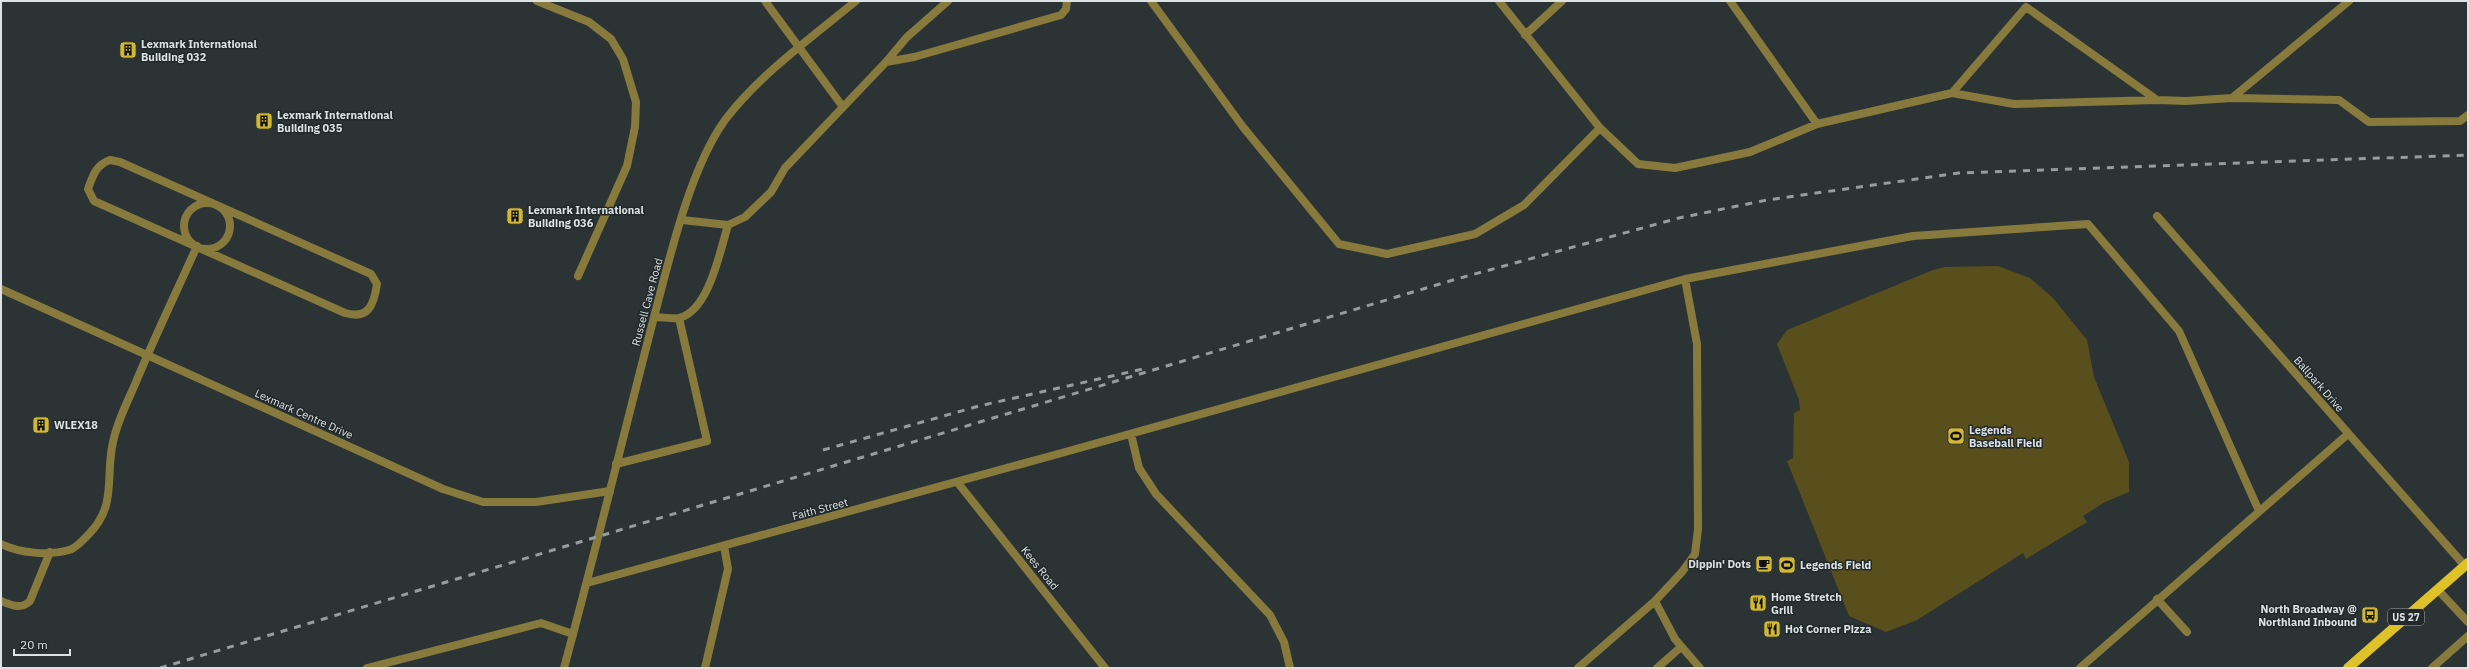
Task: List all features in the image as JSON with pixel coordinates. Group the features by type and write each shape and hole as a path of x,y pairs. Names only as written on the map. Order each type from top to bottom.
{"main road":[{"name":"US 27","path":"2348,668 2466,565"}],"street":[{"path":"537,1 589,22 611,39 623,59 636,102 635,127 627,166 578,276"},
{"path":"765,1 843,107"},
{"name":"Russell Cave Road","path":"564,668 654,317 682,220 705,153 725,120 748,94 799,47 856,1"},
{"path":"682,220 728,225 745,217 771,192 785,168 886,62 907,37 948,1"},
{"path":"886,62 914,57 1061,15 1066,9 1067,1"},
{"path":"1151,1 1243,127 1339,244 1386,254 1475,234 1524,205 1600,128"},
{"path":"1499,1 1600,128 1638,164 1675,168 1750,152 1817,124 1952,93 2014,104 2157,100 2186,101 2232,98 2339,100 2369,122 2460,121 2468,114"},
{"path":"1525,34 1562,1"},
{"path":"1730,1 1817,124"},
{"path":"2232,98 2349,1"},
{"path":"1952,93 2026,7 2157,100"},
{"path":"110,160 120,162 371,274 377,284 375,299 367,311 356,316 345,313 197,246 94,201 88,189 93,175 100,163 110,160"},
{"path":"205,203 219,206 228,218 228,233 225,239 212,248 197,246 187,236 184,229 187,215 198,205 205,203"},
{"name":"Ballpark Drive","path":"2157,216 2348,434 2466,565"},
{"name":"Faith Street","path":"587,583 958,483 1684,279 1913,236 2088,224 2179,331 2259,510"},
{"path":"654,317 679,318 692,312 704,298 728,225"},
{"path":"1,544 11,549 50,552 71,550 89,534 100,520 109,499 112,447 119,423 147,355 197,246"},
{"path":"1578,668 1655,601 1682,572 1695,554 1698,529 1697,344 1684,279"},
{"name":"Lexmark Centre Drive","path":"1,289 443,489 483,502 536,502 610,491"},
{"path":"616,464 707,441 679,318"},
{"path":"1131,434 1139,468 1156,494 1270,614 1284,642 1290,668"},
{"path":"2080,668 2157,599 2348,434"},
{"name":"Kees Road","path":"958,483 1105,668"},
{"path":"705,668 728,569 724,546"},
{"path":"1,601 15,606 26,605 30,602 50,552"},
{"path":"2438,590 2468,622"},
{"path":"2157,599 2187,632"},
{"path":"1655,601 1675,639 1700,668"},
{"path":"367,668 541,623 573,634"},
{"path":"2434,667 2468,636"},
{"path":"1657,668 1681,647"}],"shaded area":[{"name":"Legends Baseball Field","path":"1998,266 2030,278 2053,298 2087,340 2094,377 2129,462 2129,492 2105,502 2083,516 2087,522 2026,559 2023,553 1917,620 1886,632 1849,616 1787,461 1793,458 1794,413 1800,410 1799,400 1777,344 1787,330 1933,270 1945,267"}],"railway":[{"path":"160,668 1453,280 1679,218 1767,200 1959,173 2468,155"},
{"path":"823,450 979,406 1143,369"}],"place":[{"name":"Lexmark International Building 032","path":"128,50"},
{"name":"Lexmark International Building 035","path":"264,121"},
{"name":"Lexmark International Building 036","path":"515,216"},
{"name":"WLEX18","path":"41,425"},
{"name":"Legends Baseball Field","path":"1956,436"},
{"name":"Dippin' Dots","path":"1764,564"},
{"name":"Legends Field","path":"1787,565"},
{"name":"Home Stretch Grill","path":"1758,603"},
{"name":"North Broadway @ Northland Inbound","path":"2370,615"},
{"name":"Hot Corner Pizza","path":"1772,629"}]}
